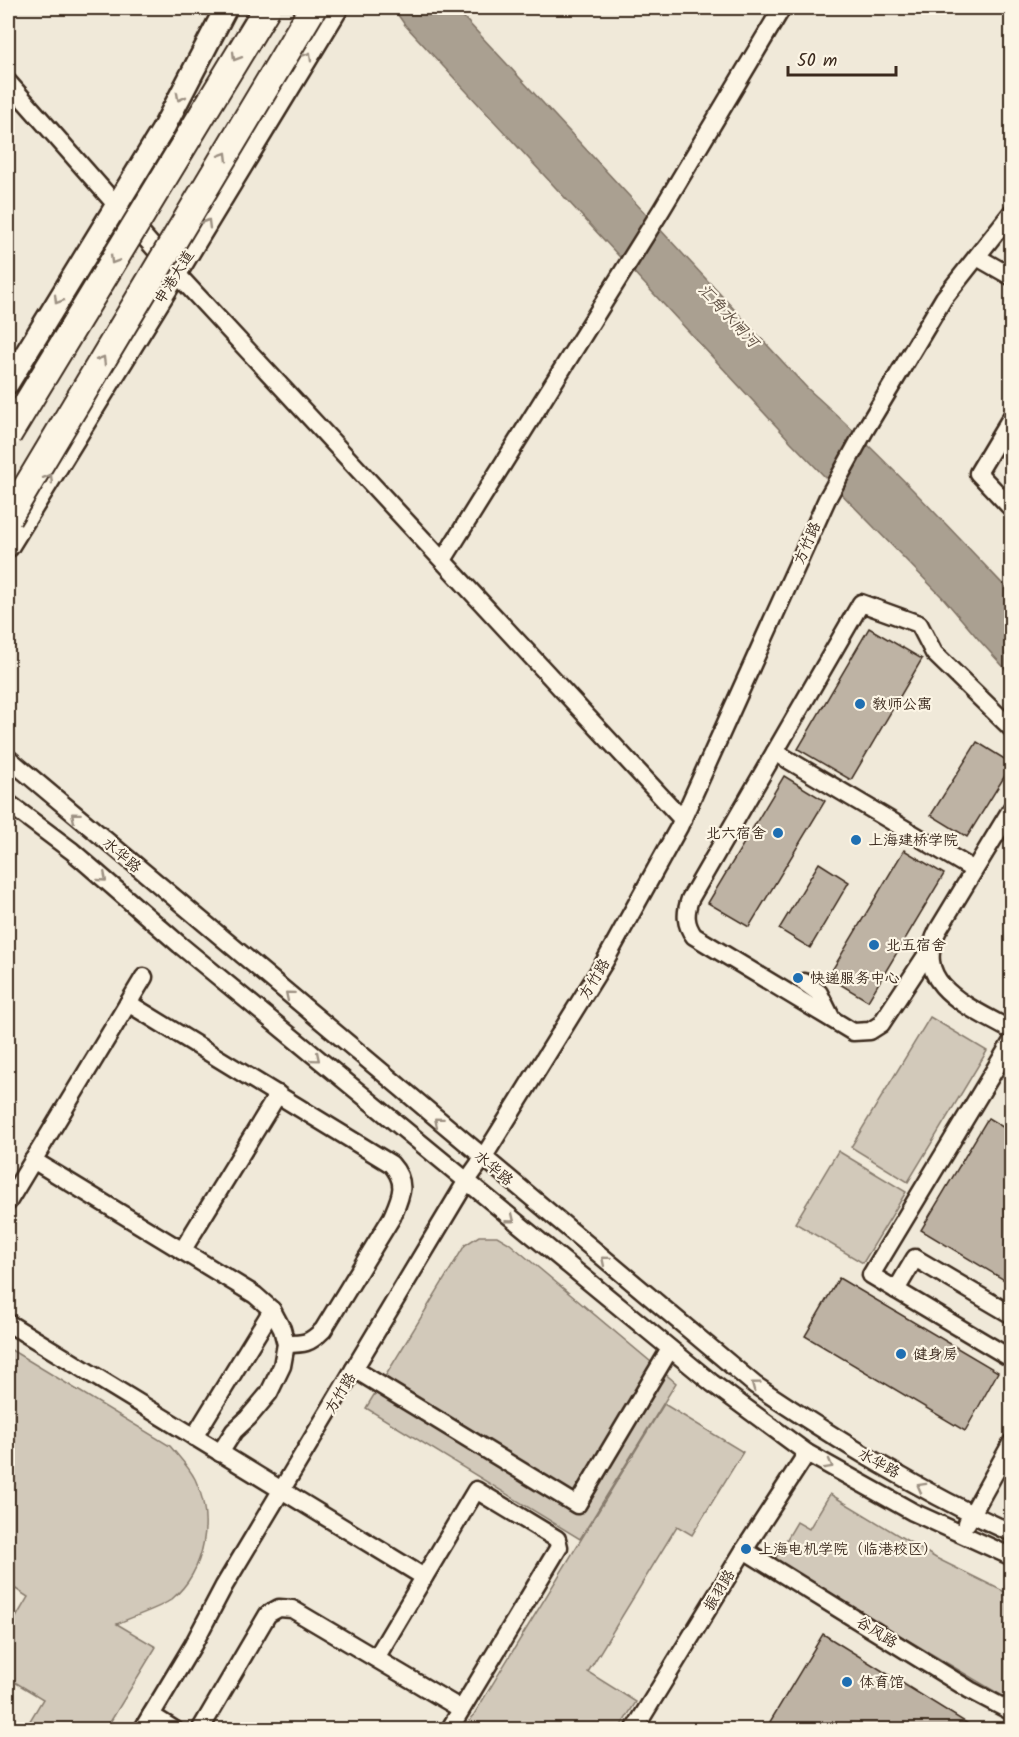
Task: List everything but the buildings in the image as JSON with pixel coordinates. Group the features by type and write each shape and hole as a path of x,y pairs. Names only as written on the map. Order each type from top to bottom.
{"highway":[{"path":"8,435 267,8"},
{"path":"8,518 313,8"}],"main road":[{"path":"8,383 162,131 226,8"},
{"name":"申港大道","path":"8,546 337,8"}],"street":[{"path":"443,560 662,209 782,8"},
{"path":"8,82 176,273 682,820"},
{"name":"方竹路","path":"146,1722 466,1182 605,961 682,820 827,499 865,430 944,298 1011,212"},
{"path":"977,257 1011,277"},
{"path":"1011,416 978,473 1011,509"},
{"path":"1011,729 934,653 919,624 861,603 690,899 686,922 694,936 854,1032 870,1031 881,1024 931,948 938,930 1011,808"},
{"path":"775,752 974,870"},
{"name":"水华路","path":"8,758 755,1385 831,1436 972,1515 1011,1533"},
{"name":"水华路","path":"8,803 72,851 180,945 712,1383 807,1453 913,1512 1011,1557"},
{"path":"931,948 933,972 943,988 1011,1031"},
{"path":"8,1202 144,977"},
{"path":"804,982 819,993 832,1018"},
{"path":"128,1003 391,1164 399,1173 402,1184 400,1199 392,1217 322,1330 312,1341 286,1344"},
{"path":"1011,1041 871,1275 1011,1359"},
{"path":"182,1251 278,1094"},
{"path":"33,1160 255,1295 272,1310 282,1329 286,1344 282,1366 269,1393 234,1431 220,1453"},
{"path":"896,1290 915,1258 1011,1316"},
{"path":"195,1437 272,1310"},
{"path":"8,1323 424,1577"},
{"path":"354,1369 577,1505 670,1349"},
{"path":"959,1534 972,1515 1011,1442"},
{"name":"振羽路","path":"634,1730 744,1550 807,1453"},
{"path":"376,1658 476,1490 557,1539 559,1547 449,1730"},
{"name":"谷风路","path":"744,1550 970,1690 1011,1712"},
{"path":"200,1730 268,1614 279,1608 292,1609 461,1709"},
{"path":"146,1722 175,1730"}],"shaded area":[{"path":"930,1017 987,1051 908,1182 851,1147"},
{"path":"838,1151 906,1192 863,1263 795,1223"},
{"path":"479,1236 497,1236 509,1243 676,1383 580,1539 366,1408 465,1245"},
{"path":"8,1348 170,1446 193,1475 201,1494 205,1526 199,1559 193,1574 172,1599 117,1624 156,1647 106,1729 25,1729 43,1699 8,1678 8,1631 28,1597 8,1584"},
{"path":"664,1404 743,1452 692,1535 677,1526 588,1672 636,1702 619,1729 465,1729"},
{"path":"830,1494 936,1558 1011,1595 1011,1701 774,1561 797,1522 809,1529"}],"water":[{"name":"汇角水闸河","path":"393,8 455,8 807,388 886,463 1011,593 1011,675 944,599 791,442 405,25"}],"place":[{"name":"教师公寓","path":"860,704"},
{"name":"北六宿舍","path":"778,833"},
{"name":"上海建桥学院","path":"856,840"},
{"name":"北五宿舍","path":"874,945"},
{"name":"快递服务中心","path":"798,978"},
{"name":"健身房","path":"901,1354"},
{"name":"上海电机学院（临港校区）","path":"746,1549"},
{"name":"体育馆","path":"847,1682"}]}
